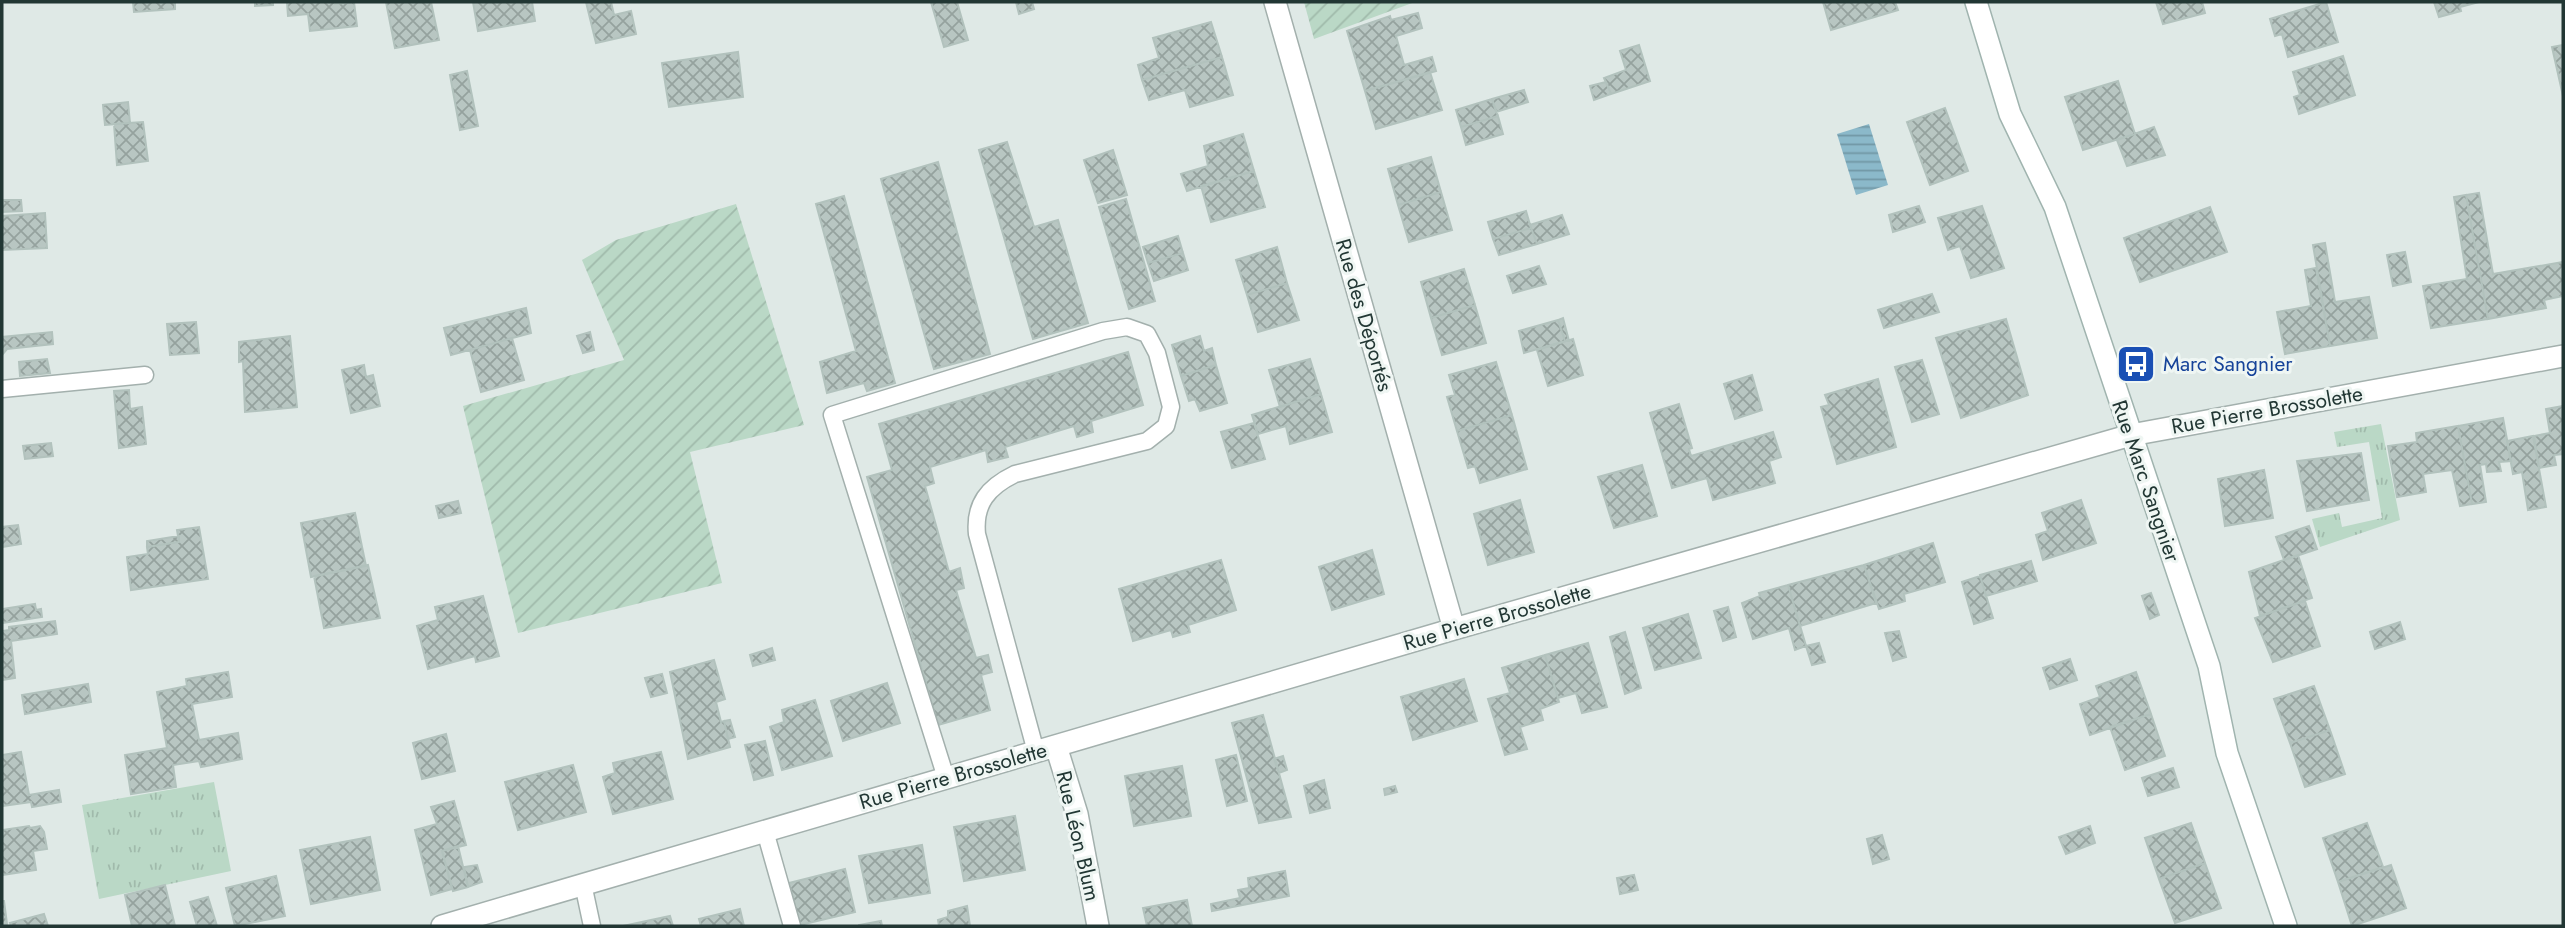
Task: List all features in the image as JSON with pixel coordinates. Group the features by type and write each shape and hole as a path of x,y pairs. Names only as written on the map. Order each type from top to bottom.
{"street":[{"name":"Rue des Déportés","path":"1275,2 1454,629"},
{"name":"Rue Marc Sangnier","path":"1976,2 2010,114 2055,207 2209,666 2227,753 2286,926"},
{"name":"Rue Pierre Brossolette","path":"442,926 1454,629 2131,435 2563,356"},
{"name":"Rue Léon Blum","path":"1046,749 1077,814 1098,926"}],"lane":[{"path":"946,778 832,415 1103,331 1128,327 1147,334 1157,353 1171,407 1167,426 1147,441 1014,474 988,491 980,503 976,521 977,534 1046,749"},
{"path":"2,389 145,375"},
{"path":"765,831 792,926"},
{"path":"583,884 592,926"}],"green space":[{"path":"1304,2 1415,2 1314,39"},
{"path":"736,204 804,425 690,452 722,583 518,633 463,406 624,360 582,260 616,240"},
{"path":"2381,424 2400,520 2320,547 2312,519 2339,513 2342,527 2382,518 2369,442 2337,447 2334,432"},
{"path":"214,782 231,871 99,899 82,805"}],"water":[{"path":"1869,124 1888,185 1856,195 1837,134"}],"building":[{"path":"133,2 175,2 175,9 134,12"},
{"path":"255,2 273,2 273,5 255,6"},
{"path":"287,2 354,2 357,26 310,31 308,14 288,16"},
{"path":"386,2 431,2 439,40 395,48"},
{"path":"473,2 532,2 535,21 478,31"},
{"path":"586,2 611,2 614,15 631,11 636,34 596,43"},
{"path":"931,2 957,2 968,40 944,47"},
{"path":"1016,2 1032,2 1034,9 1019,14"},
{"path":"1823,2 1895,2 1898,10 1831,30"},
{"path":"2156,2 2202,2 2205,13 2163,24"},
{"path":"2326,2 2338,42 2288,57 2282,34 2275,36 2270,19"},
{"path":"2434,2 2479,2 2460,7 2461,11 2439,17"},
{"path":"1418,13 1422,28 1396,36 1404,65 1432,57 1436,71 1365,91 1347,31 1390,16 1391,20"},
{"path":"1211,22 1222,57 1142,80 1138,65 1159,58 1153,38"},
{"path":"1639,45 1650,81 1611,94 1604,78 1626,70 1620,51"},
{"path":"2563,45 2563,96 2552,47"},
{"path":"738,52 743,97 669,107 662,63"},
{"path":"2343,56 2355,95 2299,114 2294,97 2300,95 2293,72"},
{"path":"1222,57 1233,95 1190,107 1185,90 1149,100 1142,80"},
{"path":"467,71 478,126 460,130 450,75"},
{"path":"1430,72 1442,110 1376,129 1365,91"},
{"path":"2118,81 2135,134 2083,150 2065,97"},
{"path":"1606,82 1611,94 1594,100 1590,86"},
{"path":"1524,90 1528,102 1496,112 1492,99"},
{"path":"1492,99 1498,116 1461,127 1456,110"},
{"path":"128,102 130,123 105,125 103,105"},
{"path":"1945,108 1968,171 1930,185 1907,122"},
{"path":"1498,116 1503,134 1466,145 1461,127"},
{"path":"143,122 148,161 117,165 114,124"},
{"path":"2154,127 2165,155 2127,166 2117,140"},
{"path":"1243,134 1254,171 1187,191 1181,174 1208,166 1204,146"},
{"path":"1007,142 1034,227 1058,220 1088,323 1033,339 979,150"},
{"path":"1113,150 1127,195 1098,203 1084,160"},
{"path":"1431,157 1441,192 1398,205 1388,169"},
{"path":"938,162 990,354 934,369 881,179"},
{"path":"1254,171 1265,207 1211,222 1201,186"},
{"path":"1441,192 1452,230 1409,242 1398,205"},
{"path":"2479,193 2493,274 2563,262 2563,296 2544,300 2546,308 2488,319 2466,195"},
{"path":"2466,195 2488,319 2431,328 2423,286 2467,279 2454,197"},
{"path":"844,196 895,383 867,391 864,383 827,393 820,362 856,351 816,204"},
{"path":"1126,199 1155,301 1129,309 1099,207"},
{"path":"2,200 21,200 22,211 2,212"},
{"path":"1919,206 1925,222 1893,232 1889,215"},
{"path":"1982,206 2004,268 1971,278 1960,246 1948,250 1938,218"},
{"path":"2210,207 2227,252 2140,282 2124,238"},
{"path":"1526,211 1531,228 1493,239 1488,222"},
{"path":"45,213 47,248 2,250 2,216"},
{"path":"1562,215 1569,234 1537,244 1530,225"},
{"path":"1531,228 1537,244 1499,255 1493,239"},
{"path":"1178,236 1183,253 1148,263 1143,247"},
{"path":"2325,243 2335,302 2369,297 2377,338 2330,346 2313,245"},
{"path":"1277,247 1287,283 1247,295 1236,260"},
{"path":"2405,252 2411,282 2393,286 2387,255"},
{"path":"1183,253 1188,270 1154,281 1148,263"},
{"path":"1539,266 1546,284 1513,293 1507,276"},
{"path":"2316,268 2330,346 2285,354 2277,312 2311,306 2305,270"},
{"path":"1464,269 1475,305 1431,318 1421,282"},
{"path":"1287,283 1299,320 1258,332 1247,295"},
{"path":"1932,294 1939,312 1884,328 1878,310"},
{"path":"1475,305 1486,343 1442,355 1431,318"},
{"path":"526,308 531,333 451,355 444,328"},
{"path":"1563,318 1569,341 1565,341 1558,320"},
{"path":"2006,319 2028,395 1961,418 1936,338"},
{"path":"1558,320 1565,341 1524,353 1519,331"},
{"path":"196,322 199,353 170,355 167,324"},
{"path":"52,332 53,344 7,349 2,355 2,337"},
{"path":"590,332 594,350 583,353 577,336"},
{"path":"290,336 297,407 245,412 243,361 239,362 239,342"},
{"path":"1200,336 1204,351 1212,348 1216,365 1181,376 1172,345"},
{"path":"512,338 524,380 481,392 470,350"},
{"path":"1573,339 1583,375 1548,386 1537,350"},
{"path":"1128,352 1143,405 1091,421 1093,432 1077,437 1074,426 1005,447 1008,457 988,462 986,450 930,467 934,483 925,486 949,572 960,568 964,588 956,590 976,658 988,655 992,672 981,675 990,710 938,725 867,477 892,470 879,424"},
{"path":"47,359 50,373 20,376 19,362"},
{"path":"1310,359 1321,394 1280,407 1269,370"},
{"path":"1922,360 1939,414 1912,422 1895,367"},
{"path":"1496,362 1512,415 1457,431 1447,397 1455,395 1449,375"},
{"path":"364,365 366,377 373,375 380,406 351,413 342,370"},
{"path":"1216,365 1227,403 1200,411 1195,399 1189,401 1181,376"},
{"path":"1752,375 1762,410 1735,419 1724,384"},
{"path":"1878,379 1896,447 1837,464 1821,407 1829,405 1825,395"},
{"path":"129,390 130,409 142,407 146,444 119,448 114,391"},
{"path":"1321,394 1332,432 1290,444 1286,426 1258,434 1252,415"},
{"path":"1679,404 1692,448 1689,449 1691,456 1773,432 1781,457 1769,461 1775,483 1713,500 1707,478 1672,488 1650,413"},
{"path":"2563,406 2563,454 2554,455 2556,465 2539,468 2534,436 2550,433 2546,409"},
{"path":"1512,415 1527,469 1480,483 1475,466 1468,468 1457,431"},
{"path":"2503,418 2511,461 2499,462 2501,471 2487,472 2486,464 2480,465 2486,502 2472,504 2458,426"},
{"path":"1254,423 1265,459 1232,468 1221,432"},
{"path":"2458,426 2472,504 2460,506 2452,470 2423,474 2426,492 2397,497 2388,446 2417,442 2416,433"},
{"path":"2533,436 2546,507 2528,510 2522,472 2513,474 2507,441"},
{"path":"51,443 53,456 25,459 23,446"},
{"path":"2361,453 2369,500 2307,511 2297,461"},
{"path":"1642,465 1657,516 1614,528 1598,477"},
{"path":"2264,470 2273,518 2225,526 2218,479"},
{"path":"1520,500 1534,552 1488,565 1474,514"},
{"path":"2081,500 2096,543 2043,560 2036,535 2048,531 2042,513"},
{"path":"458,501 461,513 439,518 436,506"},
{"path":"355,513 366,566 311,577 301,523"},
{"path":"18,525 21,544 2,547 2,527"},
{"path":"2309,526 2317,549 2284,560 2276,537"},
{"path":"199,527 208,579 131,590 127,557 148,554 147,547 179,542 177,530"},
{"path":"179,536 179,542 147,547 147,541"},
{"path":"1933,543 1945,582 1904,594 1905,601 1879,609 1864,565"},
{"path":"1372,550 1384,594 1332,610 1319,567"},
{"path":"2298,555 2312,598 2260,616 2249,572"},
{"path":"1221,560 1236,610 1188,625 1190,632 1173,637 1171,630 1133,641 1119,589"},
{"path":"2031,561 2037,581 1986,596 1980,575"},
{"path":"368,565 380,618 324,628 314,576"},
{"path":"1864,565 1876,603 1800,626 1788,585"},
{"path":"1980,576 1993,618 1974,624 1962,582"},
{"path":"1788,585 1806,646 1795,650 1789,628 1753,639 1742,603 1760,596 1759,593"},
{"path":"2151,593 2159,615 2150,619 2142,596"},
{"path":"483,596 499,656 476,662 475,656 428,669 417,626 438,620 435,607"},
{"path":"2305,601 2320,646 2273,662 2255,618"},
{"path":"35,604 36,610 41,609 42,617 2,623 2,609"},
{"path":"1728,607 1736,637 1723,641 1714,611"},
{"path":"1688,614 1701,658 1655,670 1643,628"},
{"path":"55,621 57,634 11,641 15,678 2,680 2,631 9,630 9,627"},
{"path":"2400,622 2405,639 2375,649 2370,632"},
{"path":"1899,631 1906,657 1893,661 1885,633"},
{"path":"1625,632 1641,688 1625,694 1610,637"},
{"path":"1588,643 1607,707 1582,713 1576,693 1558,698 1545,655"},
{"path":"1819,643 1825,662 1812,665 1806,646"},
{"path":"772,648 775,660 753,666 750,655"},
{"path":"1545,655 1559,702 1540,709 1543,720 1520,727 1527,749 1505,755 1488,699 1510,693 1502,668"},
{"path":"2070,659 2077,680 2050,689 2043,668"},
{"path":"714,660 725,699 716,702 730,747 688,759 670,672"},
{"path":"228,672 232,697 192,704 199,740 238,733 242,759 201,767 199,761 173,765 176,787 131,794 125,755 167,748 157,692 187,686 186,679"},
{"path":"2136,672 2151,714 2090,735 2080,704 2100,697 2096,686"},
{"path":"662,674 667,693 651,697 645,678"},
{"path":"1464,679 1477,721 1413,740 1401,697"},
{"path":"887,683 900,723 843,741 831,701"},
{"path":"88,684 91,702 25,714 22,695"},
{"path":"2314,686 2330,730 2290,743 2274,699"},
{"path":"815,700 832,756 782,770 770,727 784,722 782,710"},
{"path":"2151,714 2165,756 2125,770 2110,727"},
{"path":"1263,715 1291,817 1259,823 1232,723"},
{"path":"730,720 735,737 728,739 724,721"},
{"path":"2330,730 2345,774 2305,787 2290,743"},
{"path":"446,734 455,771 422,779 413,743"},
{"path":"765,741 773,775 754,780 745,745"},
{"path":"21,752 29,795 59,790 61,802 32,807 31,802 2,806 2,755"},
{"path":"661,752 673,799 613,814 603,777 615,773 613,763"},
{"path":"1236,755 1247,801 1227,806 1216,760"},
{"path":"1283,756 1287,770 1279,773 1274,759"},
{"path":"573,765 586,812 518,830 505,782"},
{"path":"1182,766 1191,816 1134,826 1125,776"},
{"path":"2173,768 2179,787 2148,796 2142,778"},
{"path":"1324,780 1330,808 1310,813 1304,786"},
{"path":"1395,786 1397,792 1385,795 1384,789"},
{"path":"454,801 466,845 442,851 452,889 431,895 415,830 437,824 431,807"},
{"path":"1015,816 1025,870 964,881 954,827"},
{"path":"2191,823 2205,863 2159,879 2145,838"},
{"path":"2367,823 2383,867 2338,882 2323,838"},
{"path":"40,826 47,849 33,851 36,870 2,875 2,830"},
{"path":"2090,826 2095,843 2066,854 2059,837"},
{"path":"1882,835 1889,859 1873,864 1867,839"},
{"path":"370,837 380,890 311,904 300,850"},
{"path":"922,845 930,893 869,903 859,856"},
{"path":"458,846 468,887 453,891 442,851"},
{"path":"2205,863 2221,908 2175,923 2159,879"},
{"path":"477,865 482,882 468,887 464,867"},
{"path":"2391,865 2406,908 2352,926 2338,882"},
{"path":"845,869 855,912 800,925 789,883"},
{"path":"1285,871 1289,896 1212,911 1211,904 1240,898 1238,890 1249,888 1248,878"},
{"path":"1634,875 1638,890 1620,894 1617,878"},
{"path":"276,876 285,916 235,926 226,888"},
{"path":"165,885 175,926 132,926 125,895"},
{"path":"208,897 217,926 197,926 190,902"},
{"path":"1187,900 1192,926 1147,926 1143,908"},
{"path":"2,901 7,924 2,925"},
{"path":"967,906 970,926 939,926 938,920 948,917 948,911"},
{"path":"740,909 744,926 701,926 699,919"},
{"path":"44,914 48,926 11,926 10,923"},
{"path":"670,916 673,926 623,926"},
{"path":"881,921 882,926 859,926 859,925"}],"place":[{"name":"Marc Sangnier","path":"2136,364"}]}
